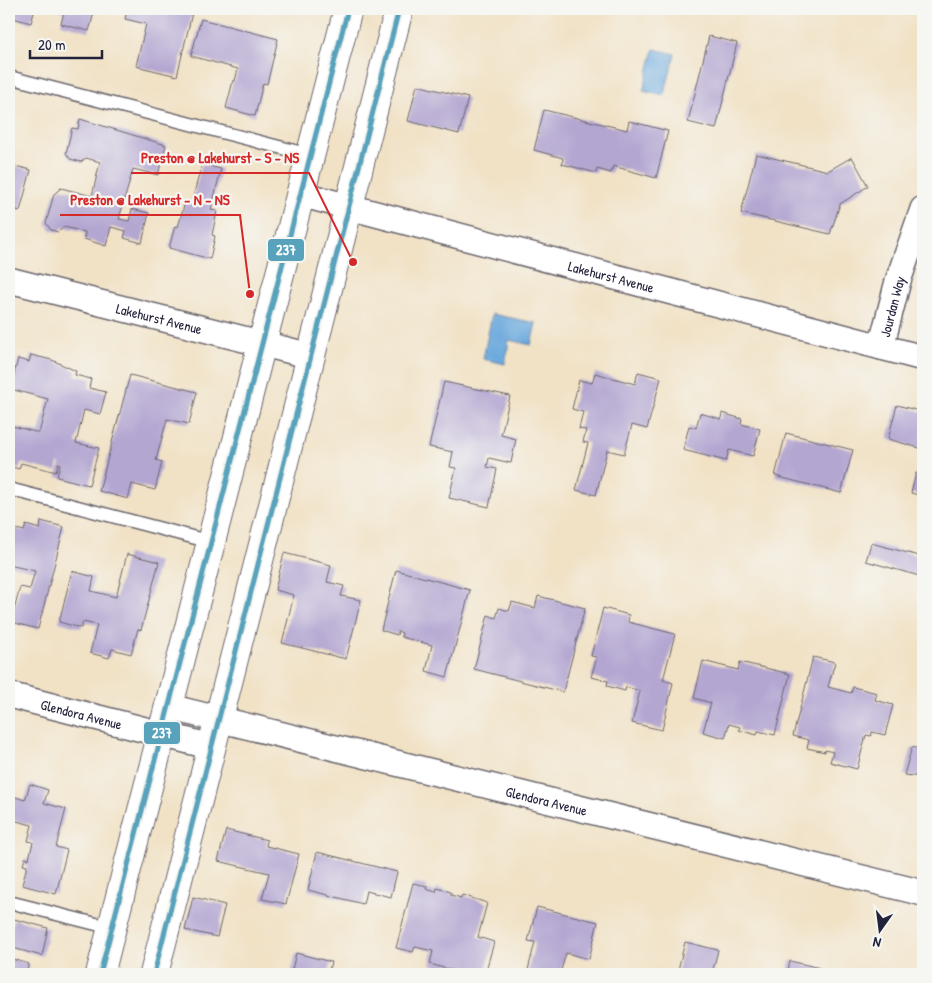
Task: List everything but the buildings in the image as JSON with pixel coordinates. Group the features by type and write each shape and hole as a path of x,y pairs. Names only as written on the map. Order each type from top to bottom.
{"main road":[{"path":"100,974 348,9"},
{"path":"154,974 399,9"}],"street":[{"name":"Lakehurst Avenue","path":"300,194 923,358"},
{"name":"Jourdan Way","path":"882,347 898,281 923,209"},
{"name":"Lakehurst Avenue","path":"9,280 311,356"},
{"name":"Glendora Avenue","path":"9,695 212,747"},
{"name":"Glendora Avenue","path":"169,707 923,893"}],"lane":[{"path":"9,77 310,155"},
{"path":"9,489 211,542"},
{"path":"9,902 112,928"}],"water":[{"path":"654,49 675,54 664,96 643,91"},
{"path":"492,314 536,323 531,345 509,340 505,364 483,359"}],"transit line":[{"name":"237","path":"100,974 348,9"},
{"name":"237","path":"154,974 399,9"}],"place":[{"name":"Preston @ Lakehurst - S - NS","path":"353,262"},
{"name":"Preston @ Lakehurst - N - NS","path":"250,294"}]}
